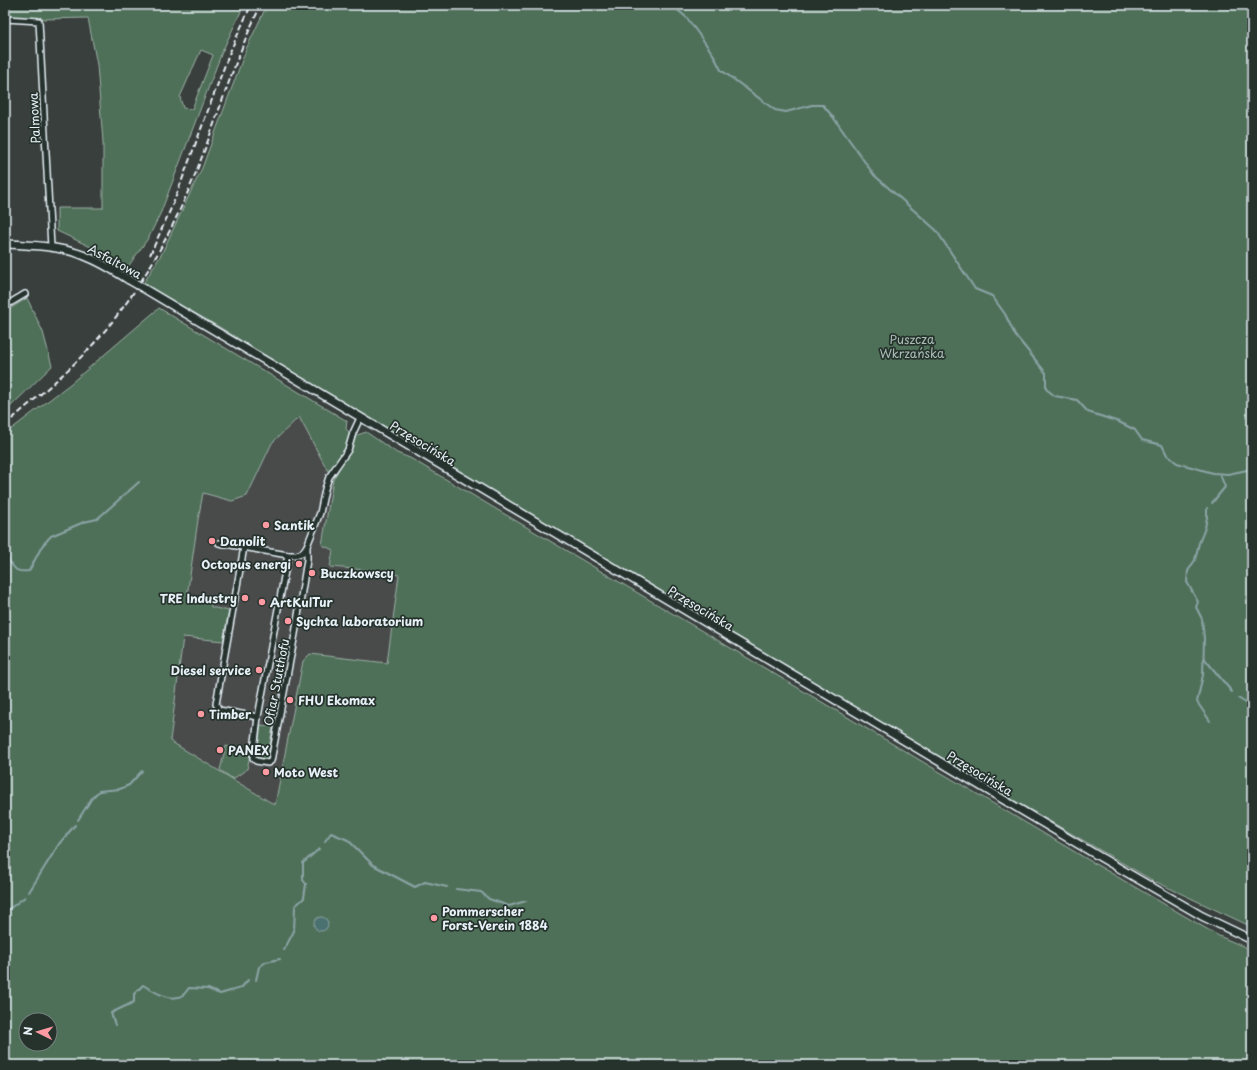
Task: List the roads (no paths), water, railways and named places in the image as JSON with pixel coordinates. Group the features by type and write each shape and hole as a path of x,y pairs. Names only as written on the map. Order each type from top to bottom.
{"street":[{"name":"Palmowa","path":"5,20 38,21 51,247"},
{"name":"Asfaltowa","path":"5,244 51,247 86,256 143,288"},
{"name":"Przęsocińska","path":"143,288 1113,864 1202,916 1252,940"},
{"path":"5,306 25,294"},
{"name":"Ofiar Stutthofu","path":"288,555 258,717 253,758 256,761 268,763 271,761 295,634 307,560 307,546 320,513 329,477 348,450 360,418"},
{"path":"219,543 288,555 302,553 307,546"},
{"name":"Ofiar Stutthofu","path":"244,547 216,704 219,710 258,717"}],"water":[{"path":"321,917 326,919 328,924 326,929 321,931 316,929 314,924 316,919"}],"waterway":[{"path":"672,5 687,18 713,54 721,70 775,110 786,112 812,105 823,105 874,175 936,230 975,289 992,296 1005,314 1015,335 1046,373 1046,389 1055,396 1077,400 1088,412 1119,422 1135,430 1142,440 1162,445 1167,455 1177,463 1213,473 1228,474 1252,469"},
{"path":"1212,503 1225,487 1220,474"},
{"path":"5,556 17,570 29,571 42,546 51,536 84,522 97,519 139,482"},
{"path":"1207,508 1205,528 1199,543 1195,560 1188,571 1187,582 1198,602 1196,607 1202,619 1204,638 1203,675 1197,702 1210,721"},
{"path":"1204,658 1232,692"},
{"path":"1238,698 1252,707"},
{"path":"78,820 92,798 99,791 120,789 129,785 142,771"},
{"path":"29,892 59,844 75,825"},
{"path":"325,841 331,833 348,840 373,865 415,887 425,882 447,887"},
{"path":"284,950 294,931 295,906 304,898 306,884 303,880 303,863 319,849"},
{"path":"456,889 481,892 489,899 509,906 526,901"},
{"path":"5,912 25,897"},
{"path":"256,980 259,967 266,962 280,959"},
{"path":"115,1025 111,1013 134,1002 134,994 143,985 162,995 173,998 183,995 189,988 208,989 220,994 241,988 248,980"}],"railway":[{"path":"150,255 173,204 229,54 251,5"},
{"path":"5,425 52,384 97,340 127,302 154,260 177,216 197,171 241,51 261,5"}],"place":[{"name":"Santik","path":"266,525"},
{"name":"Danolit","path":"212,541"},
{"name":"Octopus energi","path":"299,564"},
{"name":"Buczkowscy","path":"312,573"},
{"name":"TRE Industry","path":"245,598"},
{"name":"ArtKulTur","path":"262,602"},
{"name":"Sychta laboratorium","path":"288,621"},
{"name":"Diesel service","path":"259,670"},
{"name":"FHU Ekomax","path":"290,700"},
{"name":"Timber","path":"201,714"},
{"name":"PANEX","path":"220,750"},
{"name":"Moto West","path":"266,772"},
{"name":"Pommerscher Forst-Verein 1884","path":"434,918"}],"park label":[{"name":"Puszcza Wkrzańska","path":"912,346"}]}
